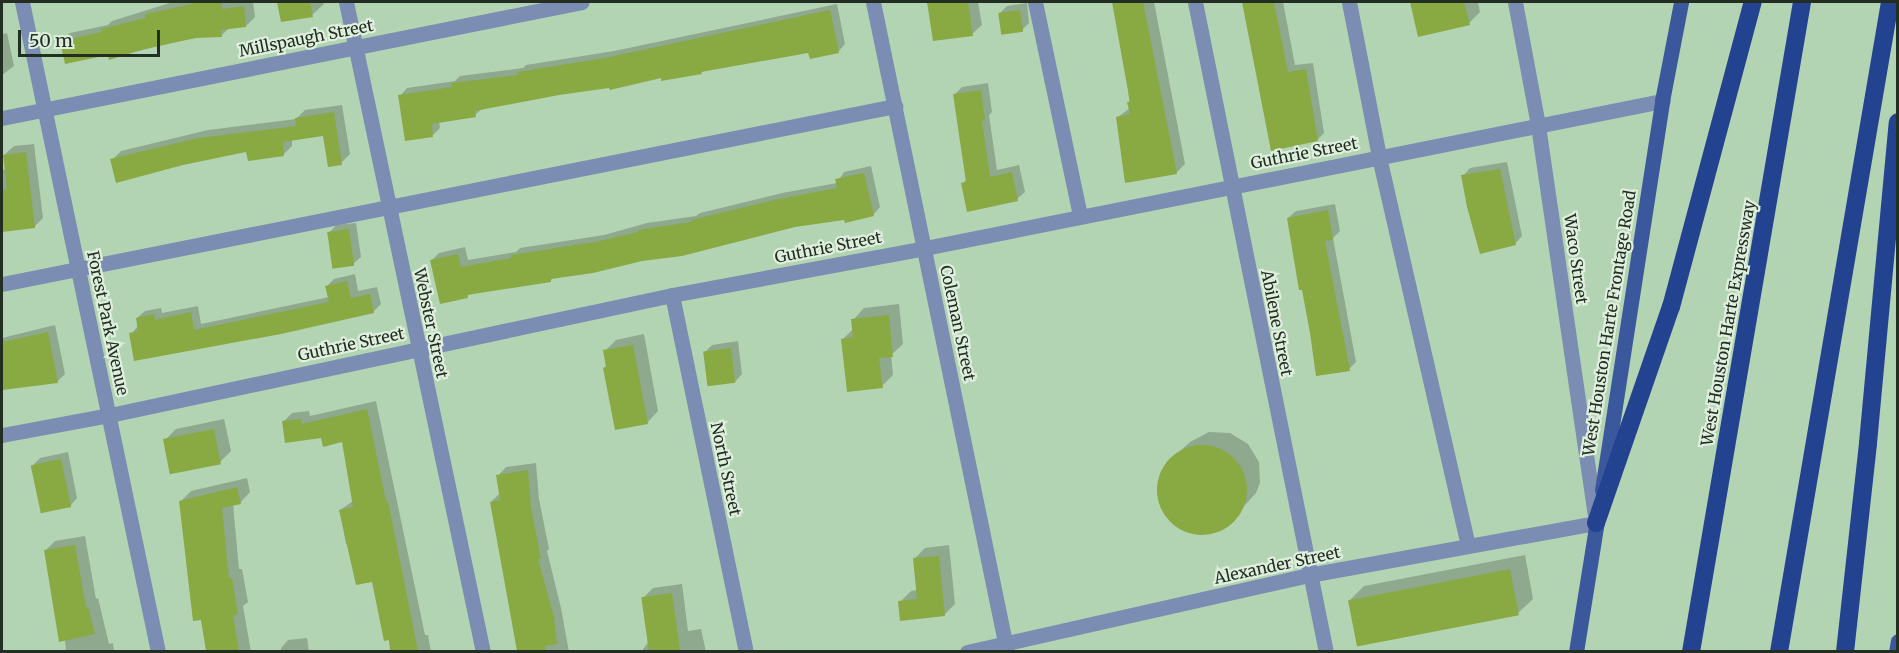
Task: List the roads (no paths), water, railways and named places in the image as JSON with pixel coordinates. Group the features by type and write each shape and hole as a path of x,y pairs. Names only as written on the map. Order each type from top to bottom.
{"highway":[{"path":"1596,523 1671,307 1753,2"},
{"name":"West Houston Harte Expressway","path":"1691,651 1802,2"},
{"path":"1779,651 1890,2"},
{"path":"1845,651 1868,443 1898,122"}],"main road":[{"name":"West Houston Harte Frontage Road","path":"1576,651 1662,101 1681,2"},
{"path":"1896,651 1898,641"}],"street":[{"name":"Forest Park Avenue","path":"22,2 158,651"},
{"name":"Webster Street","path":"346,2 483,651"},
{"name":"Millspaugh Street","path":"2,118 582,2"},
{"name":"Coleman Street","path":"873,2 1006,648"},
{"path":"1035,2 1080,216"},
{"name":"Abilene Street","path":"1195,2 1326,651"},
{"path":"1349,2 1379,157 1468,546"},
{"name":"Waco Street","path":"1515,2 1539,125 1596,523"},
{"name":"Guthrie Street","path":"2,435 110,415 418,347 672,295 925,248 1662,101"},
{"path":"2,285 895,106"},
{"name":"North Street","path":"672,295 746,651"},
{"name":"Alexander Street","path":"967,651 1006,648 1309,575 1596,523"}]}
